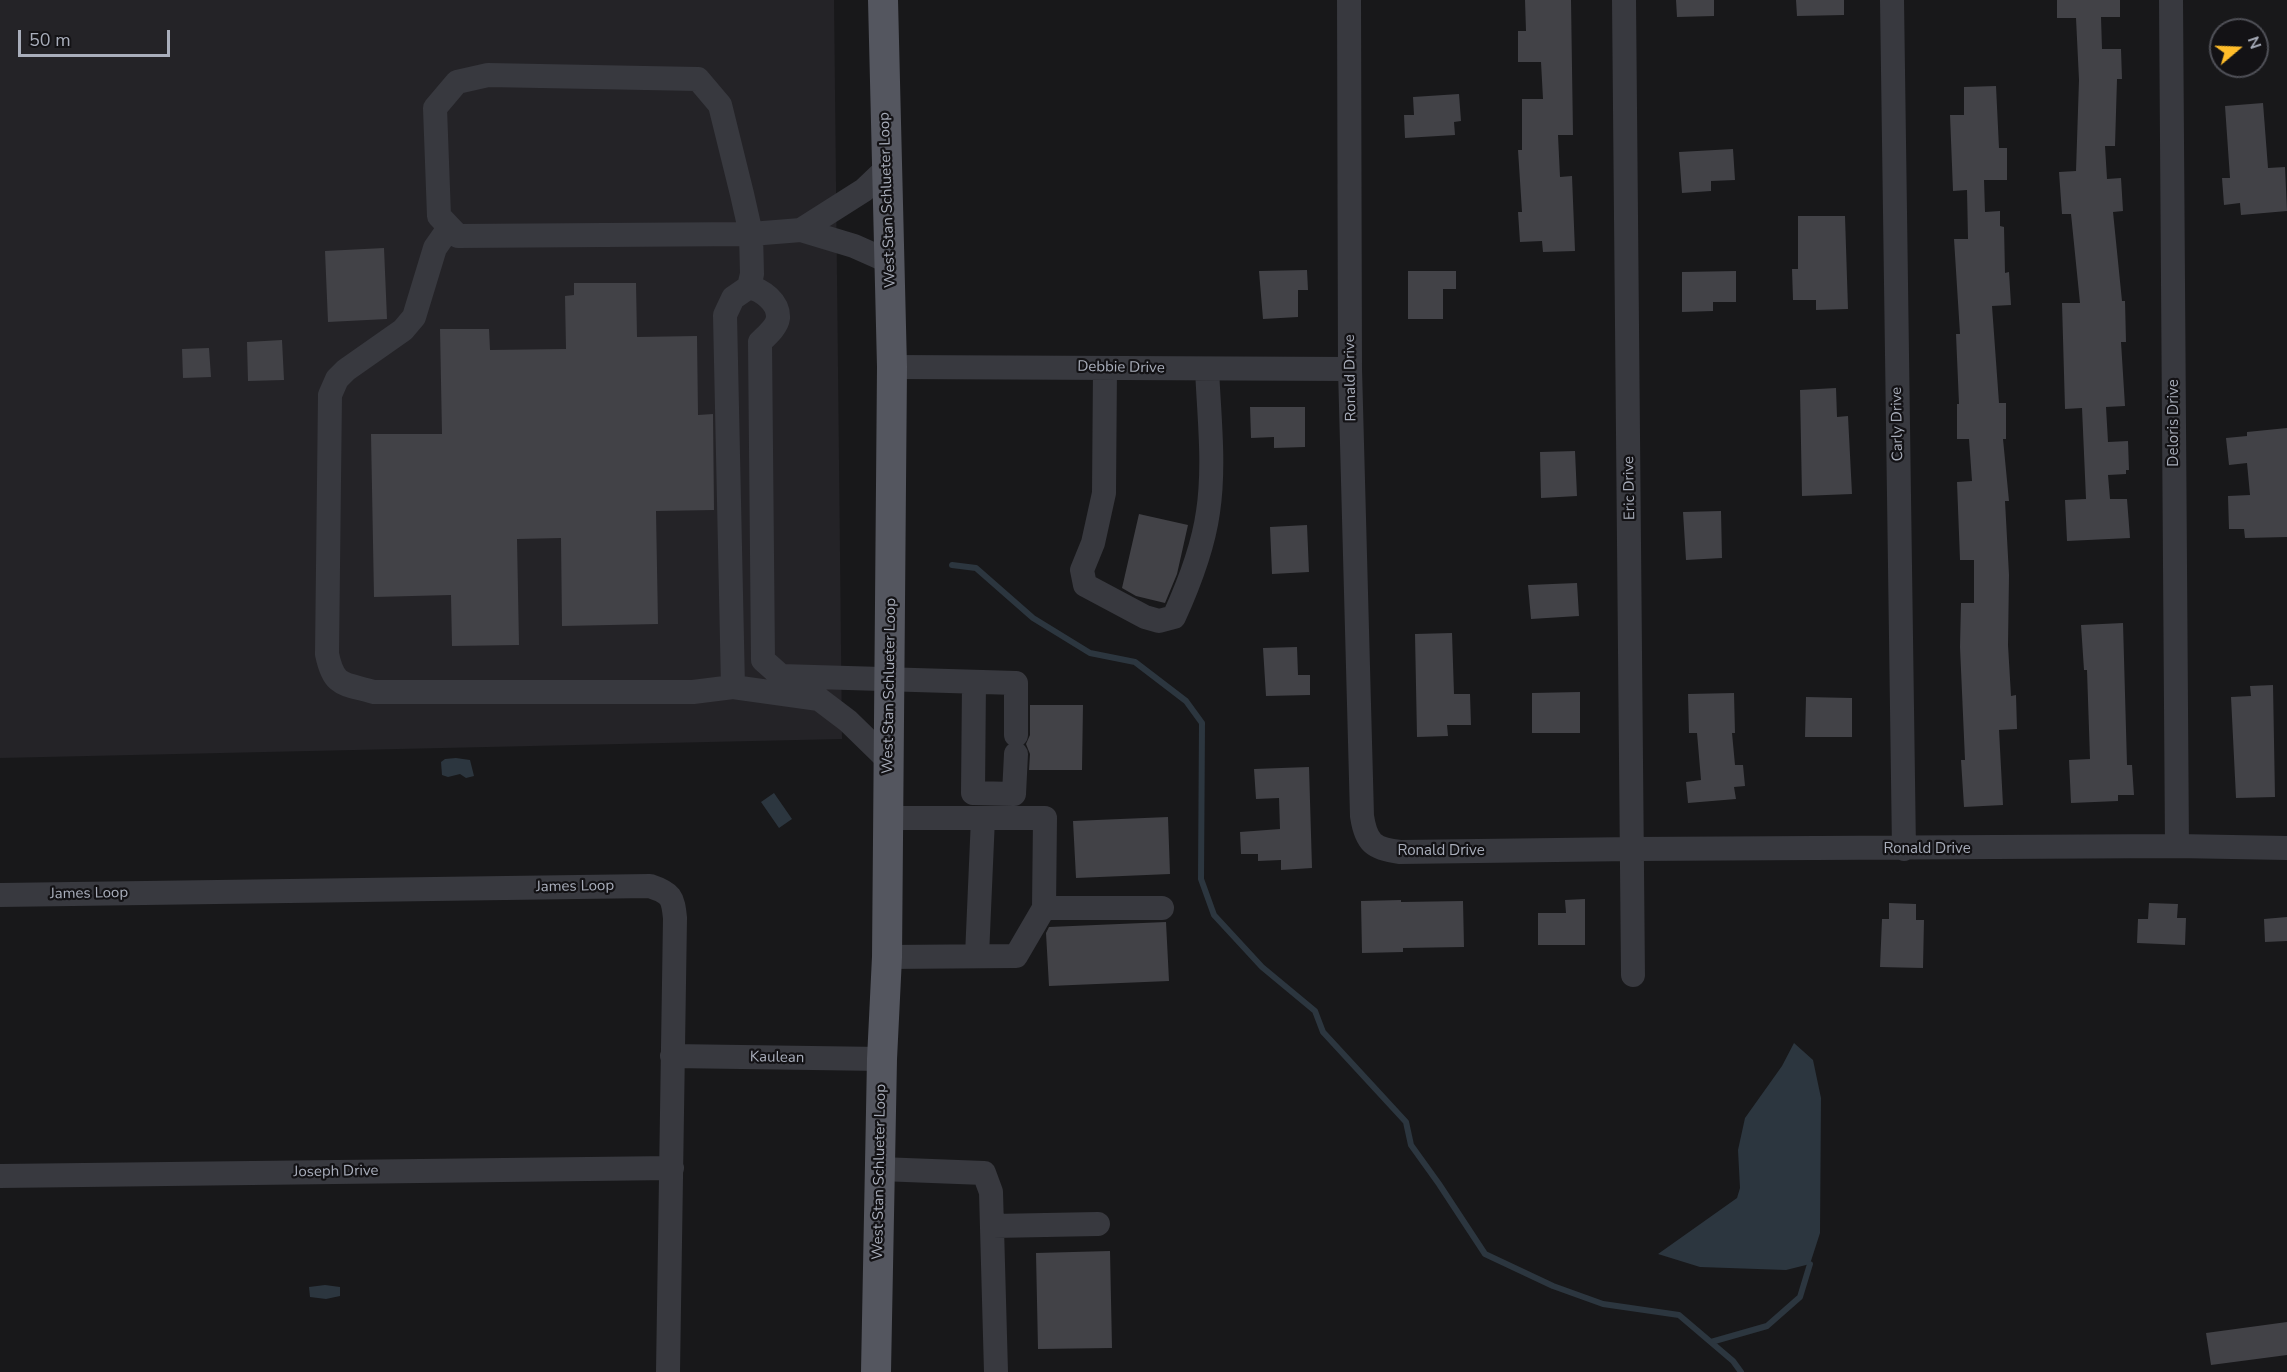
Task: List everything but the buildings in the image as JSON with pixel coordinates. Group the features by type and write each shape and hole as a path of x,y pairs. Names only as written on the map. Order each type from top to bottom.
{"main road":[{"name":"West Stan Schlueter Loop","path":"876,1372 882,1059 887,957 888,760 891,680 892,367 883,0"}],"street":[{"name":"Ronald Drive","path":"1349,0 1350,369 1365,833 1376,847 1400,852 2177,846 2287,848"},
{"name":"Eric Drive","path":"1624,0 1634,849 1633,975"},
{"name":"Carly Drive","path":"1892,0 1904,849"},
{"name":"Deloris Drive","path":"2171,0 2177,846"},
{"path":"733,687 725,315 733,298 749,287 752,274 751,234 720,105 698,79 488,75 457,82 435,108 439,216 458,236 751,234 801,230 854,246 890,262"},
{"path":"801,230 864,190 886,169"},
{"path":"449,228 435,248 414,316 403,330 346,370 337,379 330,395 327,654 333,676 338,681 374,692 693,692 733,687 819,699 848,721 888,760"},
{"path":"749,287 760,290 769,297 776,308 778,318 760,342 764,660 781,676 1016,683 1014,794 974,793 974,682"},
{"name":"Debbie Drive","path":"892,367 1350,369"},
{"path":"1106,368 1104,493 1093,543 1082,570 1085,585 1159,621 1174,617 1192,576 1208,512 1210,457 1207,369"},
{"path":"887,957 1016,956 1044,908 1045,818 888,818"},
{"path":"977,956 983,818"},
{"name":"James Loop","path":"0,895 650,886 664,890 673,900 675,918 668,1372"},
{"path":"1044,908 1162,908"},
{"name":"Kaulean","path":"672,1056 882,1059"},
{"name":"Joseph Drive","path":"0,1176 672,1168"},
{"path":"880,1169 984,1173 991,1192 996,1372"},
{"path":"993,1226 1098,1224"}],"shaded area":[{"path":"0,0 834,0 842,739 0,758"},
{"path":"445,759 470,760 474,776 466,778 460,774 448,777 442,775 441,762"},
{"path":"774,793 792,819 779,828 761,802"},
{"path":"1794,1043 1813,1060 1821,1098 1820,1233 1810,1264 1786,1270 1700,1267 1658,1254 1737,1198 1740,1188 1738,1150 1745,1118 1782,1066"},
{"path":"325,1285 340,1287 340,1296 326,1299 310,1297 309,1287"}],"waterway":[{"path":"952,565 976,568 1033,618 1090,653 1135,662 1186,701 1202,723 1201,879 1214,915 1262,967 1315,1011 1323,1032 1406,1122 1411,1145 1485,1254 1553,1286 1603,1304 1679,1315 1733,1361 1741,1372"},
{"path":"1711,1342 1767,1326 1800,1297 1810,1264"}]}
